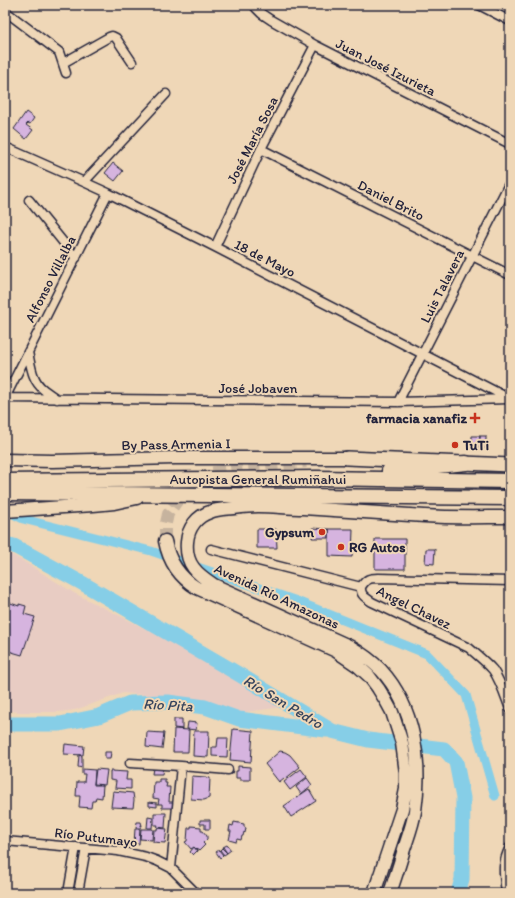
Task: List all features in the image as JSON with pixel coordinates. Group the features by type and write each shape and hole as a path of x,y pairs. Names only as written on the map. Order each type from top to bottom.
{"highway":[{"path":"317,478 466,463"},
{"name":"Autopista General Rumiñahui","path":"10,487 317,478 510,480"},
{"name":"Autopista General Rumiñahui","path":"10,487 153,494 510,498"}],"main road":[{"name":"By Pass Armenia I","path":"5,460 52,461 174,458 342,459"},
{"path":"342,459 432,461 510,465"},
{"path":"5,511 114,503 153,494"},
{"name":"Avenida Río Amazonas","path":"374,893 402,810 406,789 412,771 415,739 406,711 398,695 388,679 361,653 349,646 214,585 201,576 193,568 188,554 186,544 188,534 197,520 205,514 222,509 256,506 445,517 510,517"},
{"name":"Avenida Río Amazonas","path":"166,541 168,554 177,571 182,577 197,588 336,651 358,666 369,676 378,688 392,712 412,771 417,791 415,812 409,836 390,893"}],"street":[{"name":"Juan José Izurieta","path":"254,5 262,14 271,20 315,45 510,144"},
{"path":"479,5 510,21"},
{"path":"5,11 59,52 66,73"},
{"path":"63,63 112,36 116,38 132,62"},
{"name":"José María Sosa","path":"215,247 261,148 315,45"},
{"path":"84,182 166,94"},
{"name":"18 de Mayo","path":"5,147 108,193 510,399"},
{"name":"Daniel Brito","path":"261,148 510,275"},
{"name":"Luis Talavera","path":"398,402 510,182"},
{"name":"Alfonso Villalba","path":"5,398 108,193"},
{"path":"29,200 76,258"},
{"path":"28,352 34,379 43,389 58,399"},
{"name":"José Jobaven","path":"5,398 398,402 510,399"},
{"name":"Angel Chavez","path":"211,549 361,587 363,596 372,602 469,648 494,672 510,709"},
{"path":"361,587 364,581 378,578 510,581"},
{"path":"130,763 228,770"},
{"path":"171,868 181,766"},
{"name":"Río Putumayo","path":"5,841 118,851 146,857 171,868 196,893"},
{"path":"68,893 76,847"},
{"path":"506,893 504,864 510,847"},
{"path":"78,893 86,848"}],"shaded area":[{"path":"5,551 74,593 203,658 282,700 284,707 237,713 201,700 123,693 75,710 59,712 18,712 5,710"}],"building":[{"path":"26,112 34,118 30,124 28,123 26,125 33,130 26,139 14,129"},
{"path":"113,163 123,171 115,181 105,173"},
{"path":"472,436 480,436 479,448 472,448"},
{"path":"480,436 486,436 486,448 479,448"},
{"path":"312,528 329,529 329,538 312,538"},
{"path":"257,529 276,529 277,548 257,548"},
{"name":"RG Autos","path":"329,529 353,529 352,557 329,556"},
{"path":"375,539 405,539 405,569 375,569"},
{"path":"426,549 435,549 434,564 425,563"},
{"path":"5,601 19,606 19,604 26,606 24,614 35,617 22,655 5,650"},
{"path":"174,719 182,719 182,729 174,728"},
{"path":"188,722 197,723 196,730 187,729"},
{"path":"174,729 189,730 188,752 173,752"},
{"path":"233,729 253,731 251,762 230,760"},
{"path":"194,731 209,731 208,757 193,756"},
{"path":"147,732 164,733 162,749 146,747"},
{"path":"218,738 228,738 227,757 212,756 212,747 217,747"},
{"path":"65,744 84,746 83,755 64,754"},
{"path":"280,751 290,755 300,767 279,782 265,764"},
{"path":"105,752 111,752 110,759 105,759"},
{"path":"79,755 82,756 82,768 78,767"},
{"path":"238,766 250,767 250,780 240,780 240,778 236,778"},
{"path":"153,768 163,768 162,774 152,774"},
{"path":"82,769 95,770 94,785 103,785 102,798 96,797 95,801 92,801 91,808 79,807 80,796 76,796 77,782 84,782 85,774 82,774"},
{"path":"96,769 107,770 105,785 94,784"},
{"path":"301,769 307,777 290,790 284,782"},
{"path":"110,771 127,772 126,780 131,780 131,789 115,788 116,781 110,780"},
{"path":"192,776 210,778 209,798 204,800 191,799"},
{"path":"307,778 312,785 301,794 296,787"},
{"path":"159,779 165,779 165,783 167,783 166,787 170,787 169,802 173,802 173,808 162,808 162,804 158,804 159,799 153,798 154,782 159,782"},
{"path":"309,789 316,801 291,817 284,806"},
{"path":"113,791 133,793 133,808 111,807"},
{"path":"149,802 157,803 157,807 149,806"},
{"path":"154,813 166,813 165,828 154,825"},
{"path":"148,817 153,818 152,828 147,828"},
{"path":"200,820 210,820 210,829 205,829 205,824 200,824"},
{"path":"137,822 141,822 141,828 136,828"},
{"path":"234,822 244,824 244,827 246,828 241,840 237,839 236,842 229,840 231,831 229,831 230,825 233,826"},
{"path":"191,826 201,827 201,831 203,831 207,836 207,839 203,843 205,845 199,851 194,847 191,849 185,842 187,841 188,828 191,828"},
{"path":"157,828 167,829 165,843 153,842 154,830 157,830"},
{"path":"135,829 140,829 139,844 134,843"},
{"path":"141,829 153,829 152,840 140,839"},
{"path":"227,845 231,850 227,853 223,847"},
{"path":"194,847 197,851 193,855 190,852"},
{"path":"222,848 227,853 224,855 220,850"},
{"path":"219,850 223,855 220,858 216,852"}],"waterway":[{"path":"7,511 23,519 151,551 294,600 427,654 466,695 495,796"},
{"name":"Río San Pedro","path":"5,544 14,546 82,583 240,675 332,731 368,740 444,749 456,762 463,798 462,879 458,893"},
{"name":"Río Pita","path":"5,724 60,724 99,716 130,703 168,702 205,707 239,719 326,730"}],"tunnel":[{"path":"165,541 165,528 168,514 185,490 208,473 306,462"}],"place":[{"name":"farmacia xanafiz","path":"475,418"},
{"name":"TuTi","path":"455,445"},
{"name":"Gypsum","path":"322,532"},
{"name":"RG Autos","path":"341,547"}]}
